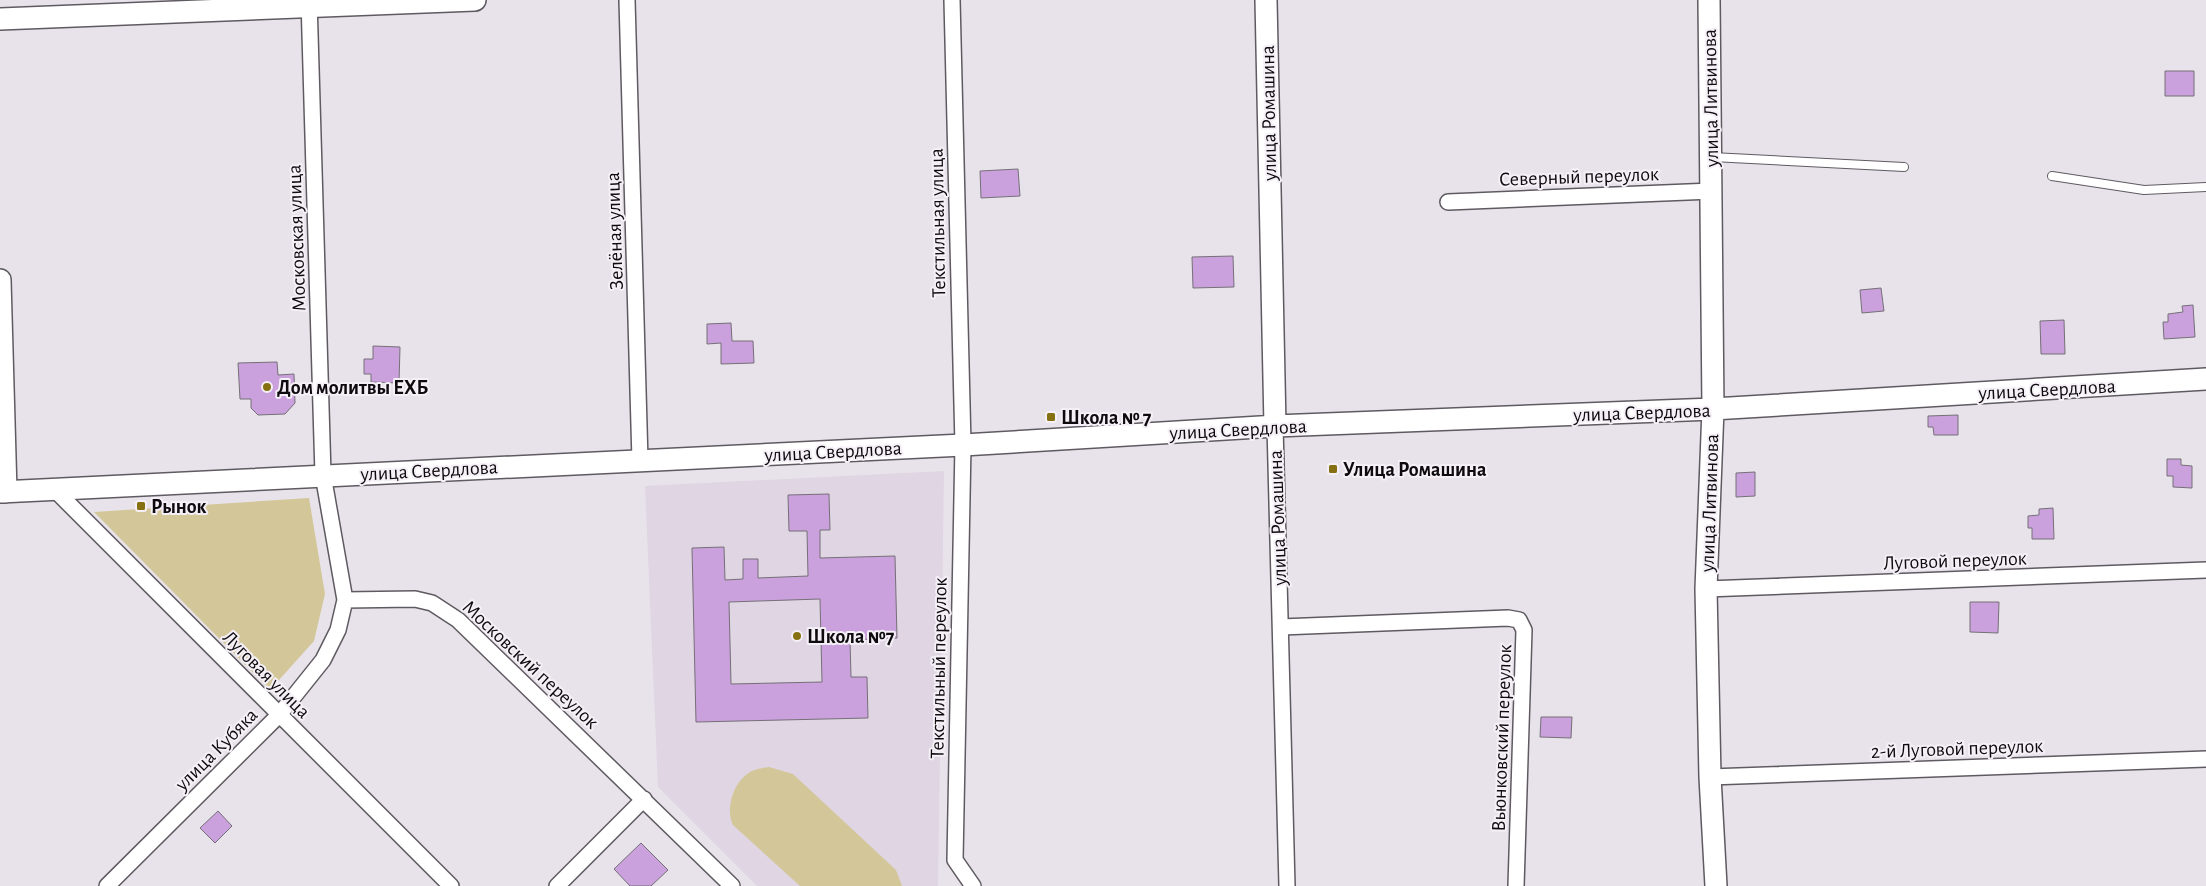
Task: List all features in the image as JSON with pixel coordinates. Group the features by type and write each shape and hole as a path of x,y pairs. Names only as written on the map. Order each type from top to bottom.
{"main road":[{"path":"0,19 309,4 475,0"},
{"name":"улица Ромашина","path":"1266,0 1275,426"},
{"name":"улица Литвинова","path":"1709,0 1713,409 1706,589 1710,777 1716,886"},
{"path":"0,280 3,492"},
{"name":"улица Свердлова","path":"3,492 640,461 1275,426 1713,409 2206,379"}],"street":[{"name":"Зелёная улица","path":"627,0 640,461"},
{"name":"Текстильная улица","path":"952,0 962,444"},
{"name":"Московская улица","path":"309,4 323,475"},
{"name":"Северный переулок","path":"1448,202 1712,191"},
{"name":"улица Ромашина","path":"1275,426 1287,886"},
{"name":"Текстильный переулок","path":"962,444 955,860 973,886"},
{"path":"323,475 345,600"},
{"name":"Луговая улица","path":"55,490 451,886"},
{"name":"Луговой переулок","path":"1706,589 2206,570"},
{"name":"Московский переулок","path":"345,600 415,599 432,603 458,620 732,886"},
{"name":"улица Кубяка","path":"107,886 279,715 323,660 338,630 345,600"},
{"name":"Вьюнковский переулок","path":"1281,627 1508,618 1519,620 1524,630 1516,886"},
{"name":"2-й Луговой переулок","path":"1710,777 2206,759"},
{"path":"557,886 644,799"}],"lane":[{"path":"1711,156 1904,168"},
{"path":"2052,176 2144,190 2206,187"}],"shaded area":[{"name":"Школа №7","path":"944,471 938,886 757,886 658,787 645,486"},
{"path":"309,498 325,594 314,641 270,690 94,512"},
{"path":"769,767 793,774 896,870 902,886 800,886 733,825 731,819 730,804 739,782 750,772"}],"building":[{"path":"2165,71 2194,71 2194,96 2165,96"},
{"path":"1018,169 1020,196 981,198 980,171"},
{"path":"1233,256 1234,287 1193,288 1192,257"},
{"path":"1881,288 1884,311 1862,313 1860,290"},
{"path":"2193,305 2195,337 2164,339 2163,322 2168,322 2168,314 2183,312 2182,306"},
{"path":"2064,320 2065,354 2041,354 2040,321"},
{"path":"731,323 732,341 753,341 754,363 721,364 721,343 707,344 707,324"},
{"path":"373,346 400,347 399,383 371,382 371,374 364,374 364,359 373,359"},
{"name":"Дом молитвы ЕХБ","path":"277,362 278,375 294,374 295,403 285,414 258,415 251,408 251,399 240,399 238,363"},
{"path":"1958,415 1958,435 1934,435 1933,427 1928,427 1928,416"},
{"path":"2167,459 2181,459 2181,465 2192,466 2192,488 2173,487 2173,476 2167,476"},
{"path":"1755,472 1755,496 1736,497 1736,473"},
{"path":"829,494 830,530 820,530 820,558 895,556 897,638 850,640 851,677 867,677 868,718 696,722 692,548 724,547 725,580 743,579 743,559 758,559 758,578 808,576 807,531 789,531 788,495","holes":["820,599 822,682 731,684 729,602"]},
{"path":"2053,508 2054,539 2032,539 2032,528 2028,528 2028,516 2039,515 2039,509"},
{"path":"1970,602 1999,602 1998,633 1970,632"},
{"path":"1541,717 1572,717 1571,738 1540,737"},
{"path":"218,811 232,826 215,843 200,828"},
{"path":"641,843 668,870 651,886 630,886 614,869"}],"place":[{"name":"Дом молитвы ЕХБ","path":"267,387"},
{"name":"Школа № 7","path":"1051,417"},
{"name":"Улица Ромашина","path":"1333,469"},
{"name":"Рынок","path":"141,506"},
{"name":"Школа №7","path":"797,636"}]}
